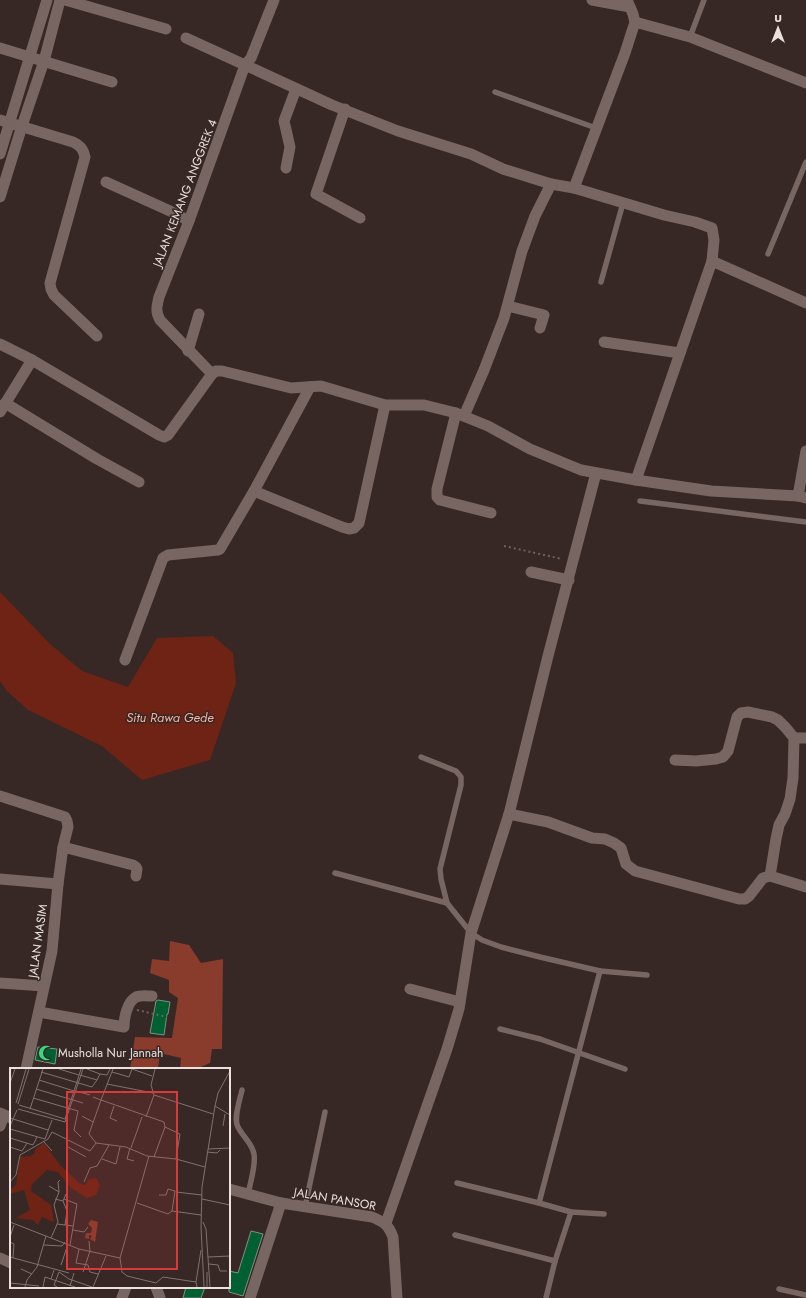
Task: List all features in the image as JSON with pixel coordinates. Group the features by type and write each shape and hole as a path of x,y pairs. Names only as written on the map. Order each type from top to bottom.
{"street":[{"path":"0,154 5,121 29,57 47,0"},
{"path":"0,197 44,61 60,0"},
{"path":"65,0 166,29"},
{"name":"JALAN KEMANG ANGGREK 4","path":"212,374 188,351 160,320 156,313 156,308 159,296 189,221 245,65 251,58 274,0"},
{"path":"574,188 625,53 635,22 628,4 592,0"},
{"path":"635,22 690,37 806,83"},
{"path":"186,38 332,105 345,109 398,132 471,154 503,169 551,184 574,188 712,228 714,240 712,261 636,480"},
{"path":"0,48 112,82"},
{"path":"286,168 290,147 284,122 296,89"},
{"path":"345,109 316,194 360,218"},
{"path":"5,121 73,142 81,146 84,150 85,157 50,283 54,295 97,336"},
{"path":"106,182 189,221"},
{"path":"491,513 440,500 437,497 437,488 460,415 484,370 508,306 522,251 535,216 551,184"},
{"path":"712,261 806,303"},
{"path":"508,306 544,315 540,328"},
{"path":"188,351 199,314"},
{"path":"604,342 680,353"},
{"path":"0,344 32,360 164,437 168,435 212,374 216,371 222,370 291,388 321,386 385,405 424,406 460,415 488,426 530,449 581,470 711,491 802,497 806,451"},
{"path":"32,360 3,407 139,482"},
{"path":"125,660 163,558 168,555 218,550 254,491 310,387"},
{"path":"254,491 342,527 349,529 354,528 359,523 385,405"},
{"path":"386,1223 448,1049 460,1002 471,933 509,814 596,473"},
{"path":"532,572 569,580"},
{"path":"675,760 716,760 722,757 728,751 737,717 741,713 748,712 772,717 778,720 786,728 794,738 793,778 790,799 778,832 770,876"},
{"path":"794,738 806,738"},
{"name":"JALAN MASIM","path":"0,796 64,817 67,821 68,827 63,847 58,884 52,951 26,1068"},
{"path":"509,814 548,822 592,838 605,839 621,848 626,864 635,871 739,899 749,896 763,878 770,876 806,887"},
{"path":"63,847 133,865 137,869 136,876"},
{"path":"0,879 58,884"},
{"path":"0,983 44,986"},
{"path":"410,989 460,1002"},
{"path":"39,1012 124,1027 125,1014 132,1000 136,997 152,996"},
{"path":"0,1126 5,1115"},
{"name":"JALAN PANSOR","path":"230,1189 248,1196 281,1203 372,1217 386,1223 391,1230 393,1237 397,1298"},
{"path":"250,1298 281,1203"},
{"path":"0,1258 10,1263"},
{"path":"122,1298 126,1288"},
{"path":"156,1288 160,1298"}],"lane":[{"path":"690,37 704,0"},
{"path":"495,92 596,128"},
{"path":"768,254 806,162"},
{"path":"600,282 623,203"},
{"path":"640,501 806,522"},
{"path":"421,757 456,771 461,777 461,785 440,869 440,879 447,903 471,933 482,940 501,947 540,957 600,970 647,975"},
{"path":"335,873 447,903"},
{"path":"539,1203 600,970"},
{"path":"500,1029 540,1039 625,1069"},
{"path":"242,1090 236,1118 237,1126 252,1147 254,1156 254,1165 248,1196"},
{"path":"305,1207 325,1112"},
{"path":"457,1183 571,1212 604,1214"},
{"path":"546,1298 555,1261 571,1212"},
{"path":"455,1235 555,1261"},
{"path":"779,1289 806,1295"}],"path":[{"path":"504,546 573,561"},
{"path":"128,1008 167,1017"}],"shaded area":[{"path":"170,941 189,945 201,963 223,959 222,1049 212,1049 210,1063 200,1068 180,1068 181,1058 160,1053 158,1068 130,1068 135,1037 172,1038 178,998 169,992 169,980 150,973 152,959 169,961"}],"water":[{"name":"Situ Rawa Gede","path":"0,592 50,644 82,671 128,687 157,638 213,636 233,653 236,683 210,760 142,780 102,746 28,710 7,691 0,681"}],"building":[{"path":"156,1001 170,1002 164,1035 150,1033"},
{"name":"Musholla Nur Jannah","path":"38,1047 57,1049 55,1064 35,1060"},
{"path":"251,1231 263,1234 243,1296 229,1292 230,1271 238,1273"},
{"path":"186,1288 205,1288 201,1298 183,1298"}],"place":[{"name":"Musholla Nur Jannah","path":"46,1053"}]}
